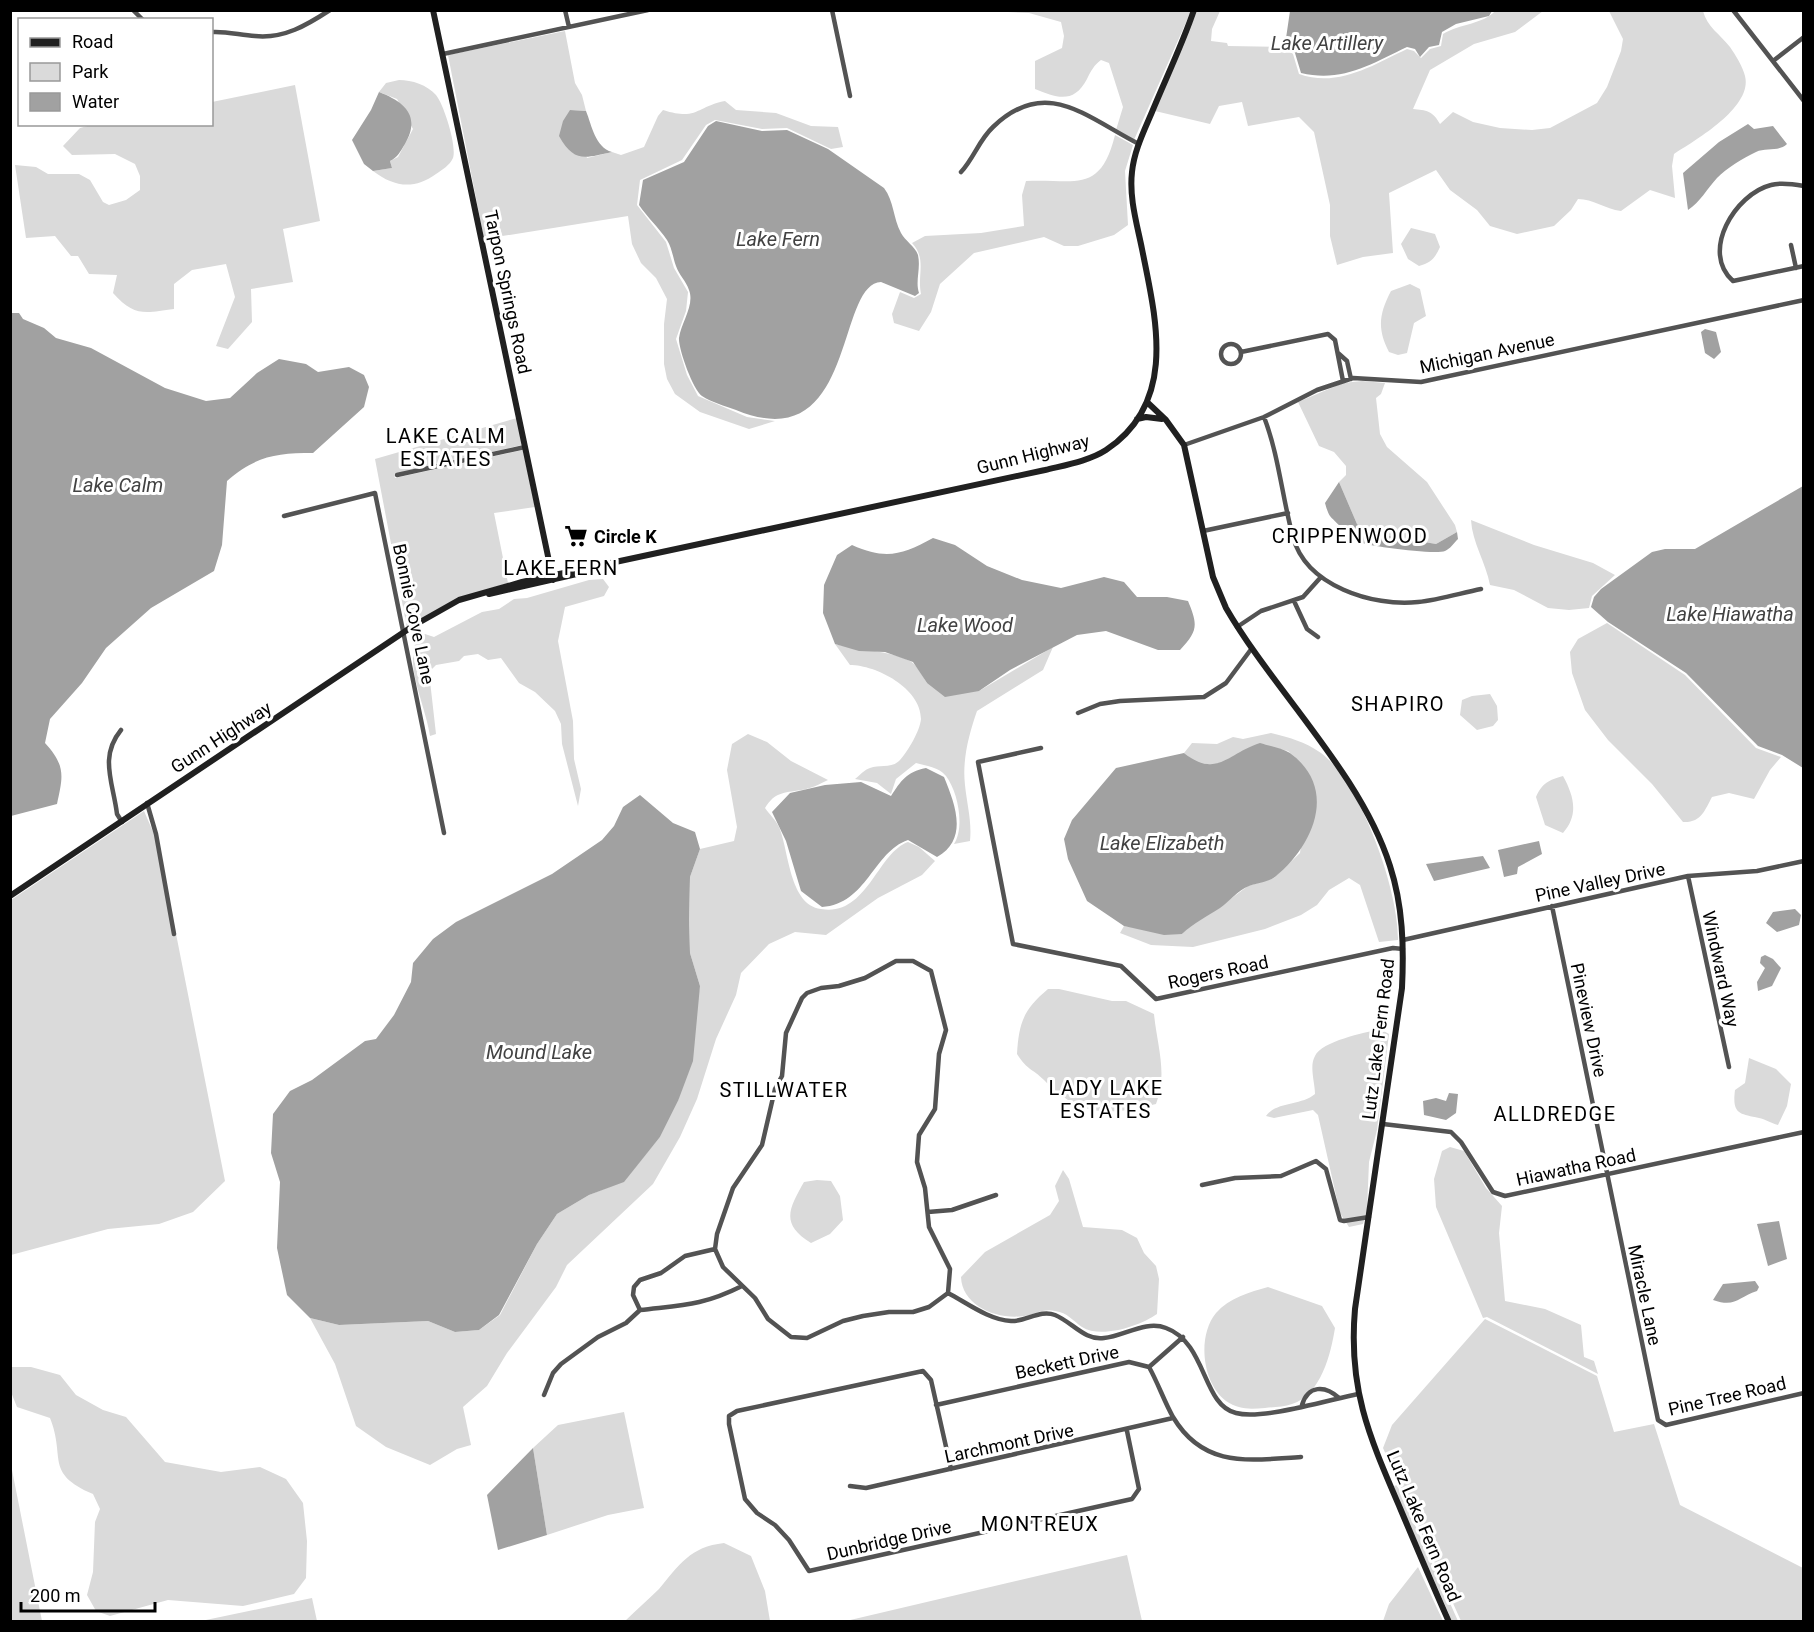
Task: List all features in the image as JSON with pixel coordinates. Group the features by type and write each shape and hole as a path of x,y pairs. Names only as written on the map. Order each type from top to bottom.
{"main road":[{"name":"Tarpon Springs Road","path":"433,10 553,577"},
{"name":"Gunn Highway","path":"10,896 402,633 450,606 553,577 1075,462 1106,450 1137,420 1147,402 1156,373 1158,347 1156,323 1131,194 1132,171 1138,144 1194,10"},
{"name":"Lutz Lake Fern Road","path":"1147,402 1166,420 1184,445 1213,577 1237,627 1350,786 1377,835 1392,874 1404,949 1402,988 1353,1331 1352,1352 1366,1430 1449,1622"},
{"path":"1137,420 1155,417 1166,420"}],"street":[{"path":"213,32 257,37 277,35 303,28 330,10"},
{"path":"565,10 569,27"},
{"path":"442,54 648,10"},
{"path":"832,10 850,96"},
{"path":"1733,10 1803,101"},
{"path":"1773,61 1803,37"},
{"path":"961,172 993,127 1025,105 1043,100 1069,107 1138,144"},
{"path":"1803,186 1771,185 1756,192 1731,215 1719,250 1722,269 1733,281 1803,266"},
{"path":"1791,244 1796,268"},
{"name":"Michigan Avenue","path":"1184,445 1264,417 1317,390 1351,379 1421,382 1803,300"},
{"path":"1241,352 1325,334 1333,337 1343,381"},
{"path":"1231,344 1237,346 1241,352 1240,358 1233,364 1226,363 1221,355 1225,346 1231,344"},
{"path":"1338,353 1347,361 1351,379"},
{"path":"1264,417 1274,441 1288,513 1299,552 1321,577 1369,597 1398,603 1420,602 1481,589"},
{"path":"397,475 525,447"},
{"name":"Bonnie Cove Lane","path":"284,516 375,493 444,832"},
{"path":"1203,531 1288,513"},
{"path":"1237,627 1261,611 1294,601 1311,591 1321,577"},
{"path":"1294,601 1307,629 1318,636"},
{"path":"1078,713 1100,704 1120,701 1204,698 1226,683 1252,648"},
{"path":"121,730 110,745 108,756 117,814 122,822"},
{"name":"Rogers Road","path":"1041,748 978,762 1013,944 1120,966 1156,999 1393,948 1404,949"},
{"path":"147,803 156,834 174,934"},
{"name":"Pine Valley Drive","path":"1403,940 1688,876 1757,871 1803,861"},
{"name":"Windward Way","path":"1688,876 1729,1067"},
{"name":"Pineview Drive","path":"1552,906 1607,1175"},
{"path":"896,961 913,961 931,971 946,1030 939,1054 935,1109 920,1135 917,1150 929,1227 950,1269 948,1293 929,1307 913,1312 889,1312 863,1316 843,1321 807,1338 791,1337 768,1319 755,1298 723,1267 716,1249 717,1234 733,1188 762,1145 775,1089 782,1076 789,1022 802,998 807,993 821,988 839,986 865,978 896,961"},
{"name":"Hiawatha Road","path":"1383,1124 1451,1132 1461,1142 1492,1192 1505,1196 1803,1132"},
{"path":"1202,1185 1235,1179 1281,1176 1316,1161 1326,1169 1340,1220 1369,1217"},
{"name":"Miracle Lane","path":"1607,1175 1658,1420"},
{"path":"928,1212 952,1210 996,1195"},
{"path":"640,1310 633,1295 634,1287 640,1280 661,1273 685,1256 716,1249"},
{"path":"544,1395 553,1373 561,1364 598,1337 626,1323 640,1310 698,1304 714,1300 742,1286"},
{"path":"948,1293 995,1318 1012,1321 1037,1314 1054,1314 1083,1333 1102,1339 1143,1326 1165,1327 1183,1337 1196,1354 1218,1401 1234,1413 1254,1415 1358,1394"},
{"path":"1183,1337 1149,1367 1173,1418 1192,1440 1216,1455 1237,1461 1301,1457"},
{"name":"Beckett Drive","path":"936,1405 1129,1362 1149,1367"},
{"name":"Dunbridge Drive","path":"951,1469 930,1377 921,1371 737,1411 729,1416 746,1499 757,1513 775,1525 789,1540 810,1571 1132,1499 1139,1489 1127,1431"},
{"path":"1302,1405 1306,1395 1316,1389 1328,1390 1339,1398"},
{"name":"Pine Tree Road","path":"1658,1420 1666,1425 1803,1393"},
{"name":"Larchmont Drive","path":"850,1486 866,1488 1127,1431 1173,1418"}],"green space":[{"path":"987,11 1191,11 1134,140 1116,130 1123,107 1109,63 1101,60 1093,68 1082,87 1071,96 1051,95 1035,89 1035,61 1062,48 1064,36 1061,22 1029,13"},
{"path":"1197,11 1220,11 1212,29 1211,41 1227,43 1228,46 1285,47 1293,54 1299,74 1313,78 1328,78 1355,73 1407,49 1414,51 1421,58 1430,49 1441,46 1443,34 1484,19 1495,11 1543,11 1515,32 1474,44 1430,70 1413,109 1429,112 1440,124 1453,112 1473,122 1500,128 1532,130 1550,128 1597,103 1607,87 1621,51 1623,39 1609,11 1703,11 1711,26 1739,61 1745,76 1745,88 1732,111 1696,140 1674,154 1672,166 1675,198 1650,190 1621,211 1578,199 1571,210 1554,226 1517,234 1490,226 1477,210 1450,190 1436,170 1389,193 1393,253 1363,257 1337,265 1330,236 1330,205 1314,132 1299,117 1248,126 1242,102 1219,106 1210,124 1155,111"},
{"path":"565,31 575,83 582,95 586,111 570,110 587,158 612,152 621,155 644,147 663,110 690,114 725,101 736,110 776,113 811,126 838,127 843,147 831,149 787,128 762,129 715,120 706,125 682,160 640,180 637,205 666,242 674,268 688,292 686,311 676,339 687,375 698,396 747,417 775,421 749,429 700,412 675,394 667,379 664,364 664,324 667,299 656,278 641,263 632,244 628,216 484,239 448,55"},
{"path":"399,80 419,84 436,95 446,116 453,144 453,158 448,165 420,183 396,183 373,171 392,168 390,161 398,157 413,129 397,99 379,92 386,83"},
{"path":"295,85 320,221 283,229 293,282 251,289 252,322 228,349 216,346 235,297 226,264 192,270 174,284 174,309 155,312 134,310 120,301 113,293 117,275 89,274 78,256 71,256 55,236 26,238 15,165 36,167 48,174 79,174 90,180 103,202 109,205 126,200 140,190 140,176 135,164 115,154 72,155 63,146 80,128 88,126 213,126 213,102"},
{"path":"1115,135 1133,145 1125,171 1128,225 1114,235 1078,246 1064,246 1044,237 974,253 940,284 931,312 919,331 894,323 892,314 900,292 914,298 921,294 919,255 912,243 925,236 981,233 1024,226 1022,195 1026,181 1071,181 1093,176 1109,154"},
{"path":"1411,228 1435,234 1440,247 1432,259 1419,266 1408,259 1401,244"},
{"path":"1410,284 1420,289 1426,316 1414,323 1407,353 1398,355 1389,352 1385,344 1381,329 1382,314 1391,291"},
{"path":"1362,381 1385,383 1381,394 1376,398 1380,434 1387,447 1427,482 1455,525 1457,532 1436,544 1389,536 1371,537 1357,524 1339,482 1346,475 1346,466 1334,452 1319,446 1298,402 1343,383"},
{"path":"517,418 522,445 394,474 395,478 523,450 535,507 494,513 508,583 459,598 407,628 375,459"},
{"path":"1471,520 1534,545 1593,563 1615,575 1592,596 1589,608 1569,610 1548,608 1514,590 1490,585"},
{"path":"603,579 609,587 604,596 565,607 558,641 573,721 574,759 581,789 578,806 562,744 561,724 555,711 535,692 519,683 501,658 488,660 478,654 464,656 459,661 436,665 429,672 436,734 430,736 414,674 413,661 417,639 425,634 434,637 482,612 499,609 514,599 527,598 589,580"},
{"path":"1607,623 1685,675 1756,748 1781,757 1770,770 1754,799 1729,793 1712,797 1698,818 1683,822 1652,784 1608,740 1585,710 1572,673 1570,652 1578,639"},
{"path":"835,644 908,660 916,666 927,683 979,691 1053,647 1043,670 977,711 964,766 970,841 954,844 959,828 959,810 954,791 946,776 940,771 916,763 896,779 891,794 877,783 855,779 868,769 897,763 913,741 921,719 914,697 905,688 884,674 861,666 850,665"},
{"path":"1490,694 1497,706 1498,720 1493,726 1477,730 1460,715 1462,700 1472,696"},
{"path":"1271,733 1291,738 1321,753 1336,768 1350,788 1375,839 1385,867 1397,919 1398,940 1379,942 1360,885 1349,878 1329,890 1317,905 1301,915 1265,929 1193,947 1151,945 1120,933 1124,926 1182,934 1198,919 1221,906 1248,886 1274,878 1300,853 1310,776 1288,751 1276,748 1230,758 1217,765 1197,763 1184,753 1192,743 1217,744 1233,737 1243,739"},
{"path":"748,734 767,742 791,761 828,780 808,789 780,794 772,799 765,808 779,827 796,887 802,898 810,905 821,909 837,909 850,903 861,894 897,848 908,842 919,847 935,861 922,875 878,898 826,935 795,932 769,944 741,973 736,995 716,1039 697,1099 680,1137 653,1184 567,1265 556,1287 507,1353 487,1386 463,1407 471,1445 457,1449 430,1465 386,1447 356,1426 335,1364 310,1318 339,1325 428,1321 455,1332 479,1330 500,1315 537,1244 557,1214 589,1195 624,1181 660,1137 678,1101 700,986 690,953 690,877 700,849 734,841 737,827 727,770 732,744"},
{"path":"1563,776 1572,798 1573,812 1563,833 1545,825 1536,797 1546,783"},
{"path":"144,811 158,843 225,1181 193,1212 159,1224 108,1229 11,1255 11,900"},
{"path":"1048,989 1059,989 1112,1001 1126,1001 1154,1014 1161,1059 1161,1082 1156,1104 1123,1111 1083,1107 1057,1092 1024,1064 1017,1054 1021,1025 1033,1004"},
{"path":"1380,1029 1389,1034 1377,1130 1369,1162 1367,1210 1363,1224 1349,1227 1340,1213 1318,1115 1313,1110 1274,1118 1266,1116 1276,1108 1315,1094 1312,1065 1319,1051 1344,1038"},
{"path":"1749,1058 1776,1069 1791,1084 1787,1106 1778,1125 1742,1114 1736,1108 1735,1090 1745,1083"},
{"path":"1450,1147 1464,1151 1486,1188 1502,1206 1499,1233 1505,1301 1545,1309 1581,1325 1584,1357 1594,1361 1598,1374 1487,1317 1483,1318 1436,1207 1434,1179 1442,1151"},
{"path":"1063,1170 1069,1179 1083,1227 1122,1230 1137,1238 1144,1253 1156,1266 1159,1279 1157,1314 1131,1327 1099,1332 1082,1327 1067,1315 1055,1311 1047,1310 1014,1317 992,1313 974,1303 967,1296 961,1277 985,1252 1050,1215 1059,1201 1055,1186"},
{"path":"831,1181 840,1196 843,1220 830,1234 811,1243 795,1229 790,1216 794,1201 804,1182"},
{"path":"1268,1287 1322,1306 1335,1328 1331,1349 1317,1383 1302,1399 1282,1406 1254,1409 1240,1407 1226,1401 1212,1383 1205,1359 1206,1334 1216,1313 1227,1303 1247,1293"},
{"path":"1485,1319 1597,1376 1614,1432 1654,1424 1680,1505 1803,1568 1803,1621 1461,1621 1383,1448 1392,1425"},
{"path":"11,1367 31,1367 60,1375 76,1395 103,1410 126,1417 165,1462 221,1472 260,1467 286,1479 303,1503 307,1541 306,1578 294,1594 243,1606 168,1600 110,1616 96,1611 87,1595 93,1572 95,1522 100,1509 93,1494 68,1479 62,1471 50,1418 17,1407 11,1392"},
{"path":"624,1412 644,1508 608,1515 547,1535 533,1448 558,1425"},
{"path":"11,1465 42,1621 11,1621"},
{"path":"1397,1485 1458,1621 1452,1621 1397,1496 1394,1486"},
{"path":"724,1543 751,1556 765,1591 770,1621 625,1621 687,1558 702,1548"},
{"path":"1127,1555 1142,1621 846,1621"},
{"path":"1418,1567 1443,1621 1383,1621 1389,1604"},
{"path":"312,1598 317,1621 201,1621"}],"water":[{"name":"Lake Artillery","path":"1290,10 1492,11 1489,16 1456,24 1442,32 1439,45 1429,47 1420,57 1415,49 1407,47 1356,70 1330,76 1301,73 1295,53 1285,45"},
{"path":"379,92 403,105 411,118 411,125 405,144 397,156 390,161 392,168 373,171 364,164 352,140 371,110"},
{"path":"570,110 586,111 598,141 612,152 587,157 575,155 564,145 559,136 563,121"},
{"name":"Lake Fern","path":"716,121 762,131 787,130 828,149 884,188 890,198 901,233 918,255 919,293 915,296 881,282 867,290 856,310 837,366 823,392 803,411 775,419 723,405 702,396 694,386 679,343 680,332 690,302 689,290 677,269 667,240 639,205 643,180 684,162 708,126"},
{"path":"1748,124 1754,129 1773,126 1787,144 1780,148 1756,152 1735,163 1717,178 1688,210 1683,173 1719,142"},
{"name":"Lake Calm","path":"11,313 19,313 23,319 44,328 56,338 91,348 165,388 206,401 230,398 257,373 279,359 306,364 318,372 349,367 364,375 369,387 364,407 313,453 277,455 257,461 227,481 222,545 214,571 151,608 106,648 82,683 50,719 45,743 60,765 61,786 57,804 11,816"},
{"path":"1705,329 1716,332 1721,352 1714,359 1705,353 1701,332"},
{"path":"1339,482 1357,524 1371,537 1389,536 1436,544 1457,532 1458,539 1447,550 1439,552 1400,549 1357,541 1332,518 1325,503"},
{"name":"Lake Hiawatha","path":"1803,486 1803,768 1782,755 1758,746 1686,673 1608,622 1591,607 1594,597 1601,589 1652,552 1665,549 1695,549"},
{"name":"Lake Wood","path":"933,538 955,545 987,566 1022,580 1061,588 1104,577 1124,582 1137,597 1167,597 1188,601 1195,622 1193,632 1180,650 1158,650 1106,631 1077,635 1010,670 979,691 945,697 927,683 913,662 885,652 859,651 835,644 823,613 824,585 837,555 852,545 875,553 903,552"},
{"name":"Lake Elizabeth","path":"1260,743 1290,753 1305,767 1314,783 1317,800 1315,817 1309,834 1289,864 1275,877 1245,888 1182,934 1164,935 1124,926 1087,901 1068,859 1064,839 1072,820 1116,768 1184,753 1205,764 1214,764"},
{"path":"926,768 944,777 955,809 956,831 947,850 937,857 908,840 896,846 886,855 860,888 837,904 822,907 801,891 786,841 772,812 790,793 825,785 861,782 891,796 905,778"},
{"name":"Mound Lake","path":"640,795 673,823 695,832 700,849 690,877 690,953 700,986 693,1061 678,1101 660,1137 624,1182 589,1195 557,1214 537,1244 499,1315 479,1330 455,1332 428,1321 339,1325 310,1318 287,1295 277,1248 280,1182 271,1153 273,1114 290,1091 312,1080 365,1041 376,1039 394,1015 411,982 413,963 433,939 456,922 552,874 602,840 614,826 623,807"},
{"path":"1539,841 1542,854 1518,867 1517,874 1504,877 1498,850"},
{"path":"1483,856 1490,868 1434,881 1426,864"},
{"path":"1795,909 1801,915 1799,925 1777,932 1766,923 1773,912"},
{"path":"1765,955 1773,959 1781,968 1772,986 1758,991 1757,982 1765,968 1760,963 1761,957"},
{"path":"1449,1093 1458,1094 1456,1113 1446,1120 1424,1115 1423,1101 1436,1098 1446,1101"},
{"path":"1779,1221 1787,1259 1768,1266 1757,1224"},
{"path":"1755,1281 1759,1287 1757,1291 1736,1301 1727,1303 1713,1300 1723,1284"},
{"path":"533,1448 547,1535 498,1550 487,1495"}],"place":[{"name":"Circle K","path":"576,536"}],"district":[{"name":"LAKE CALM ESTATES","path":"446,448"},
{"name":"CRIPPENWOOD","path":"1350,536"},
{"name":"LAKE FERN","path":"561,568"},
{"name":"SHAPIRO","path":"1398,704"},
{"name":"STILLWATER","path":"784,1090"},
{"name":"LADY LAKE ESTATES","path":"1106,1100"},
{"name":"ALLDREDGE","path":"1555,1114"},
{"name":"MONTREUX","path":"1040,1524"}]}
